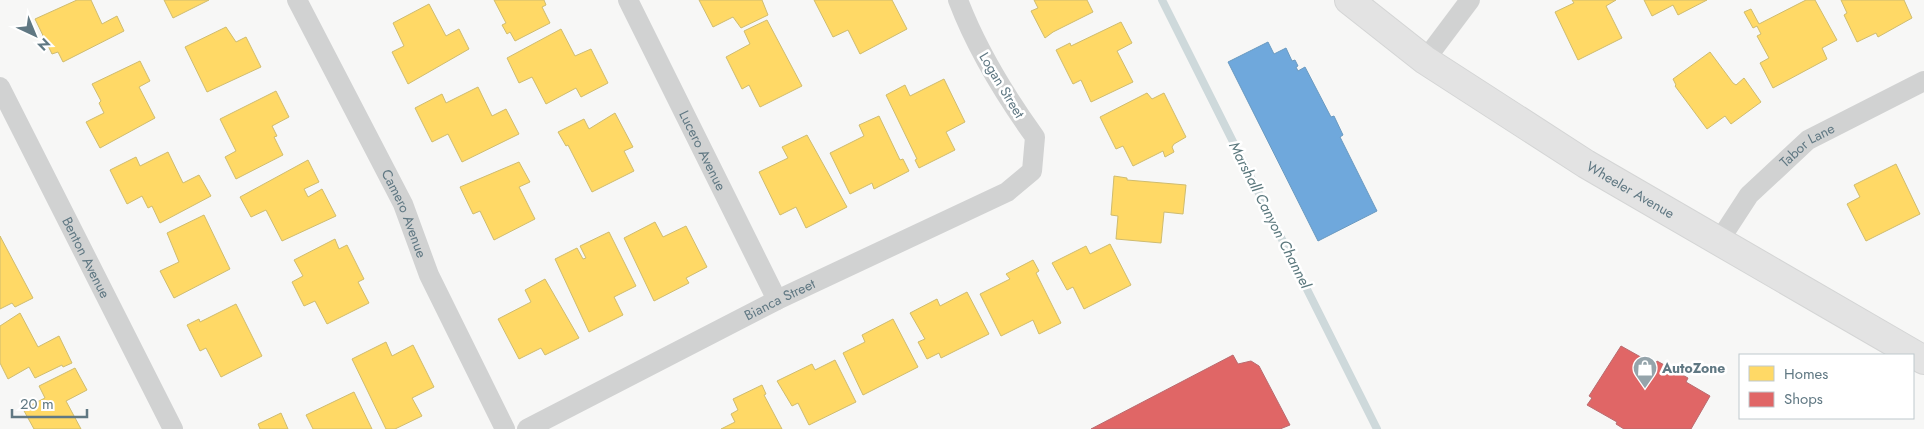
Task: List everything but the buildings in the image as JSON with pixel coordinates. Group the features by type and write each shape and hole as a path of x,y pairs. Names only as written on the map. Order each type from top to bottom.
{"main road":[{"name":"Wheeler Avenue","path":"1349,0 1425,60 1586,164 1914,354"}],"street":[{"name":"Camero Avenue","path":"297,0 403,204 430,275 506,429"},
{"name":"Lucero Avenue","path":"628,0 777,300"},
{"name":"Logan Street","path":"958,0 972,35 1003,91 1035,138 1032,172"},
{"path":"1425,60 1470,0"},
{"name":"Tabor Lane","path":"1718,241 1749,195 1808,140 1924,81"},
{"name":"Benton Avenue","path":"0,87 173,429"},
{"name":"Bianca Street","path":"527,429 777,300 1007,192 1032,172"}],"waterway":[{"name":"Marshall Canyon Channel","path":"1162,0 1377,429"}],"place":[{"name":"AutoZone","path":"1645,389"}]}
